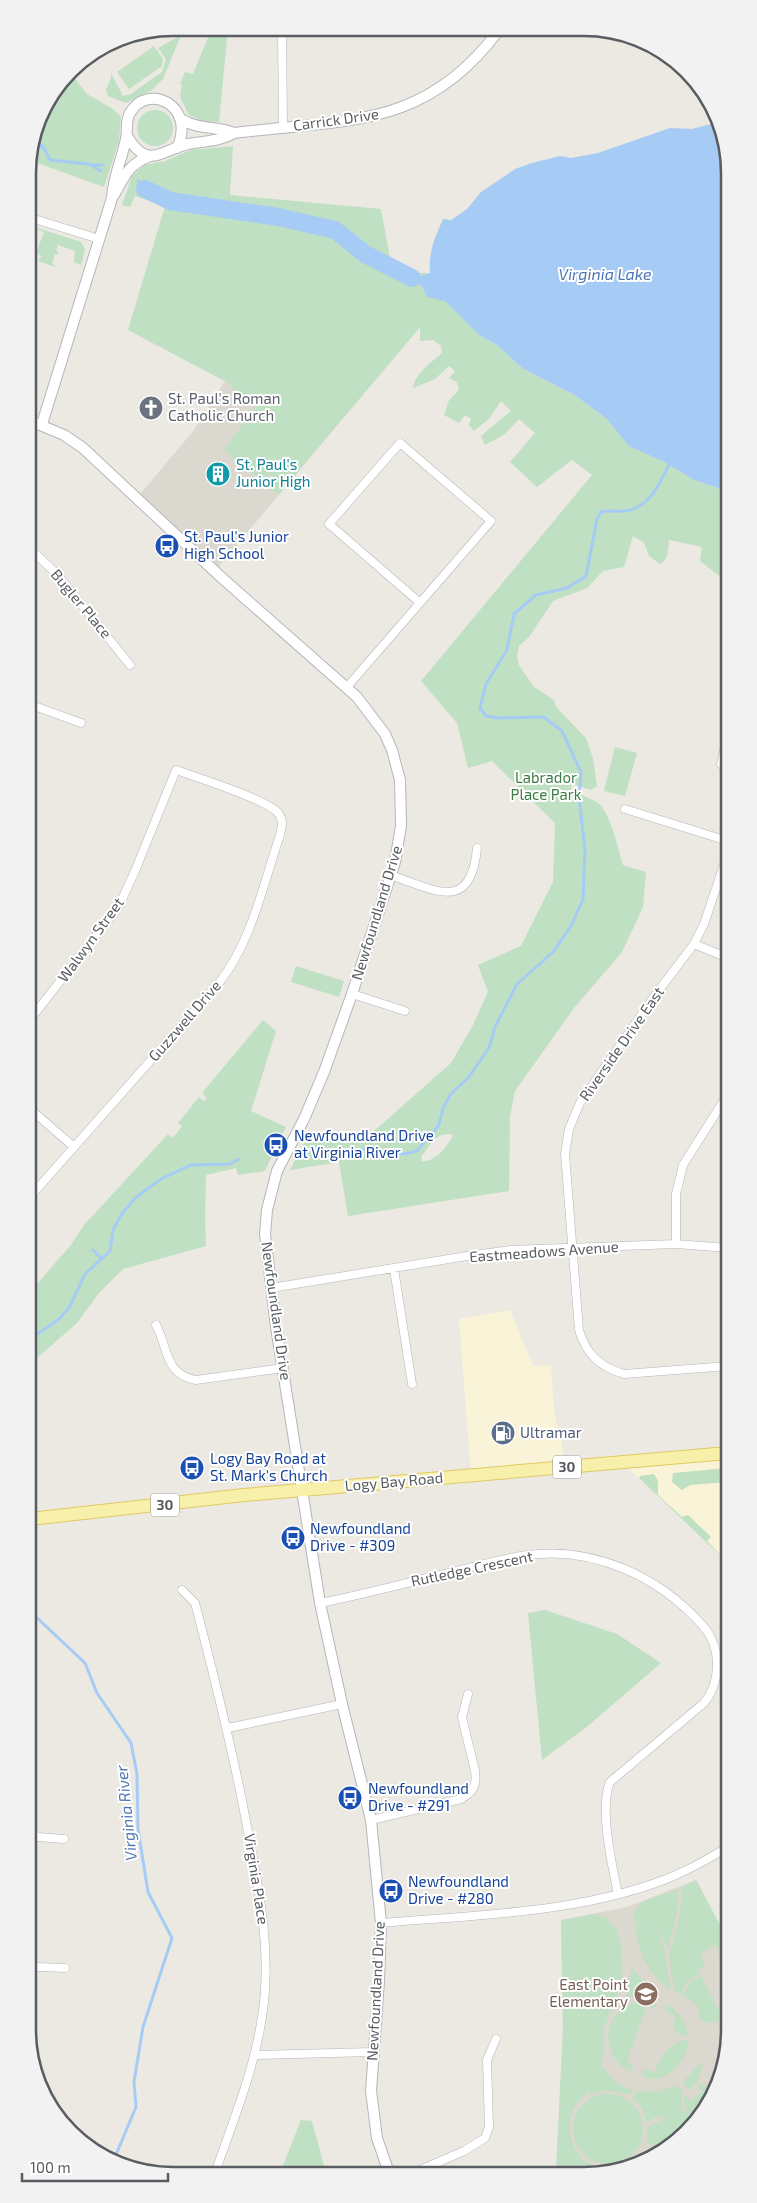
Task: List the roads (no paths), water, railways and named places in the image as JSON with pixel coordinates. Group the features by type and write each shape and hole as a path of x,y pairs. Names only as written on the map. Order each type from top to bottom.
{"main road":[{"name":"Logy Bay Road","path":"36,1518 301,1490 720,1454"}],"street":[{"path":"282,36 283,127"},
{"name":"Carrick Drive","path":"42,424 112,198 125,172 133,164 150,156 165,154 177,148 224,139 234,133 362,119 398,110 420,100 458,76 486,48 495,36"},
{"name":"Carrick Drive","path":"112,198 113,181 127,136 126,126 129,113 141,102 149,99 158,99 174,107 183,120 200,128 224,129 234,133"},
{"path":"177,148 181,140 183,120"},
{"path":"127,136 140,152 150,156"},
{"path":"37,220 99,239"},
{"name":"Newfoundland Drive","path":"37,423 64,435 89,453 222,578 347,687 371,713 385,734 392,750 400,780 401,826 390,875 352,994 324,1072 304,1120 277,1171 270,1191 265,1234 282,1368 320,1604 370,1820 381,1923 371,2091 377,2138 387,2167"},
{"path":"347,687 418,602 490,521 400,443 329,524 418,602"},
{"name":"Bugler Place","path":"37,555 57,574 130,664"},
{"path":"37,707 81,723"},
{"name":"Walwyn Street","path":"37,1011 118,906 135,871 176,770 261,803 278,813"},
{"path":"624,809 721,839"},
{"name":"Guzzwell Drive","path":"36,1190 219,983 236,959 246,936 280,835 283,824 278,813"},
{"path":"390,875 435,890 452,893 465,888 475,870 477,848"},
{"name":"Riverside Drive East","path":"720,1367 624,1374 608,1369 593,1358 583,1344 579,1330 565,1154 573,1119 580,1103 623,1039 694,944 704,924 721,875"},
{"path":"694,944 721,955"},
{"path":"352,994 405,1010"},
{"path":"676,1244 675,1210 678,1180 690,1151 721,1105"},
{"path":"36,1114 74,1147"},
{"name":"Eastmeadows Avenue","path":"271,1288 511,1250 676,1244 720,1247"},
{"path":"394,1268 412,1384"},
{"path":"156,1325 164,1340 174,1370 183,1377 196,1380 282,1368"},
{"name":"Rutledge Crescent","path":"320,1604 504,1560 552,1554 580,1556 615,1565 652,1582 690,1612 706,1629 714,1644 717,1661 716,1680 712,1693 704,1703 610,1782 605,1793 606,1813 618,1894"},
{"name":"Virginia Place","path":"182,1590 195,1603 228,1728 264,1925 265,1987 256,2055 217,2167"},
{"path":"370,1820 460,1799 472,1792 476,1780 475,1771 462,1717 468,1694"},
{"path":"228,1728 342,1704"},
{"path":"36,1835 64,1839"},
{"path":"381,1923 554,1906 618,1894 676,1876 720,1851"},
{"path":"36,1966 65,1968"},
{"path":"427,2167 464,2151 485,2138 489,2127 487,2060 496,2039"},
{"path":"256,2055 373,2052"}],"water":[{"name":"Virginia Lake","path":"711,124 718,146 721,173 721,489 694,480 664,462 629,446 607,419 576,396 522,368 497,345 479,335 445,301 427,297 423,288 412,278 430,273 431,252 443,219 451,220 467,209 481,192 515,169 560,156 571,158 598,153 670,128 692,129"}],"waterway":[{"path":"39,147 44,148 50,160 89,164 101,171"},
{"path":"92,165 103,165"},
{"path":"138,181 145,189"},
{"path":"145,189 170,201 278,217 335,230 365,254 412,278"},
{"name":"Virginia River","path":"307,1151 345,1152 363,1149 405,1154 417,1151 439,1125 443,1108 451,1094 468,1078 489,1048 495,1027 517,984 553,952 571,926 583,899 585,850 579,797 581,772 562,731 544,717 499,718 486,716 480,708 486,684 507,650 514,614 536,595 567,588 586,576 597,519 601,512 625,511 641,505 653,494 669,465"},
{"name":"Virginia River","path":"36,1335 59,1319 69,1308 85,1274 110,1251 113,1230 121,1215 135,1198 161,1179 191,1165 230,1164 239,1159"},
{"path":"93,1250 102,1259"},
{"name":"Virginia River","path":"36,1617 85,1663 97,1693 131,1743 137,1774 138,1829 148,1892 172,1938 143,2027 134,2082 136,2107 116,2154"}],"place":[{"name":"St. Paul's Roman Catholic Church","path":"151,408"},
{"name":"St. Paul's Junior High","path":"218,474"},
{"name":"St. Paul's Junior High School","path":"167,546"},
{"name":"Newfoundland Drive at Virginia River","path":"276,1145"},
{"name":"Ultramar","path":"503,1433"},
{"name":"Logy Bay Road at St. Mark's Church","path":"192,1468"},
{"name":"Newfoundland Drive - #309","path":"293,1538"},
{"name":"Newfoundland Drive - #291","path":"350,1798"},
{"name":"Newfoundland Drive - #280","path":"391,1891"},
{"name":"East Point Elementary","path":"646,1994"}],"park label":[{"name":"Labrador Place Park","path":"546,786"}]}
